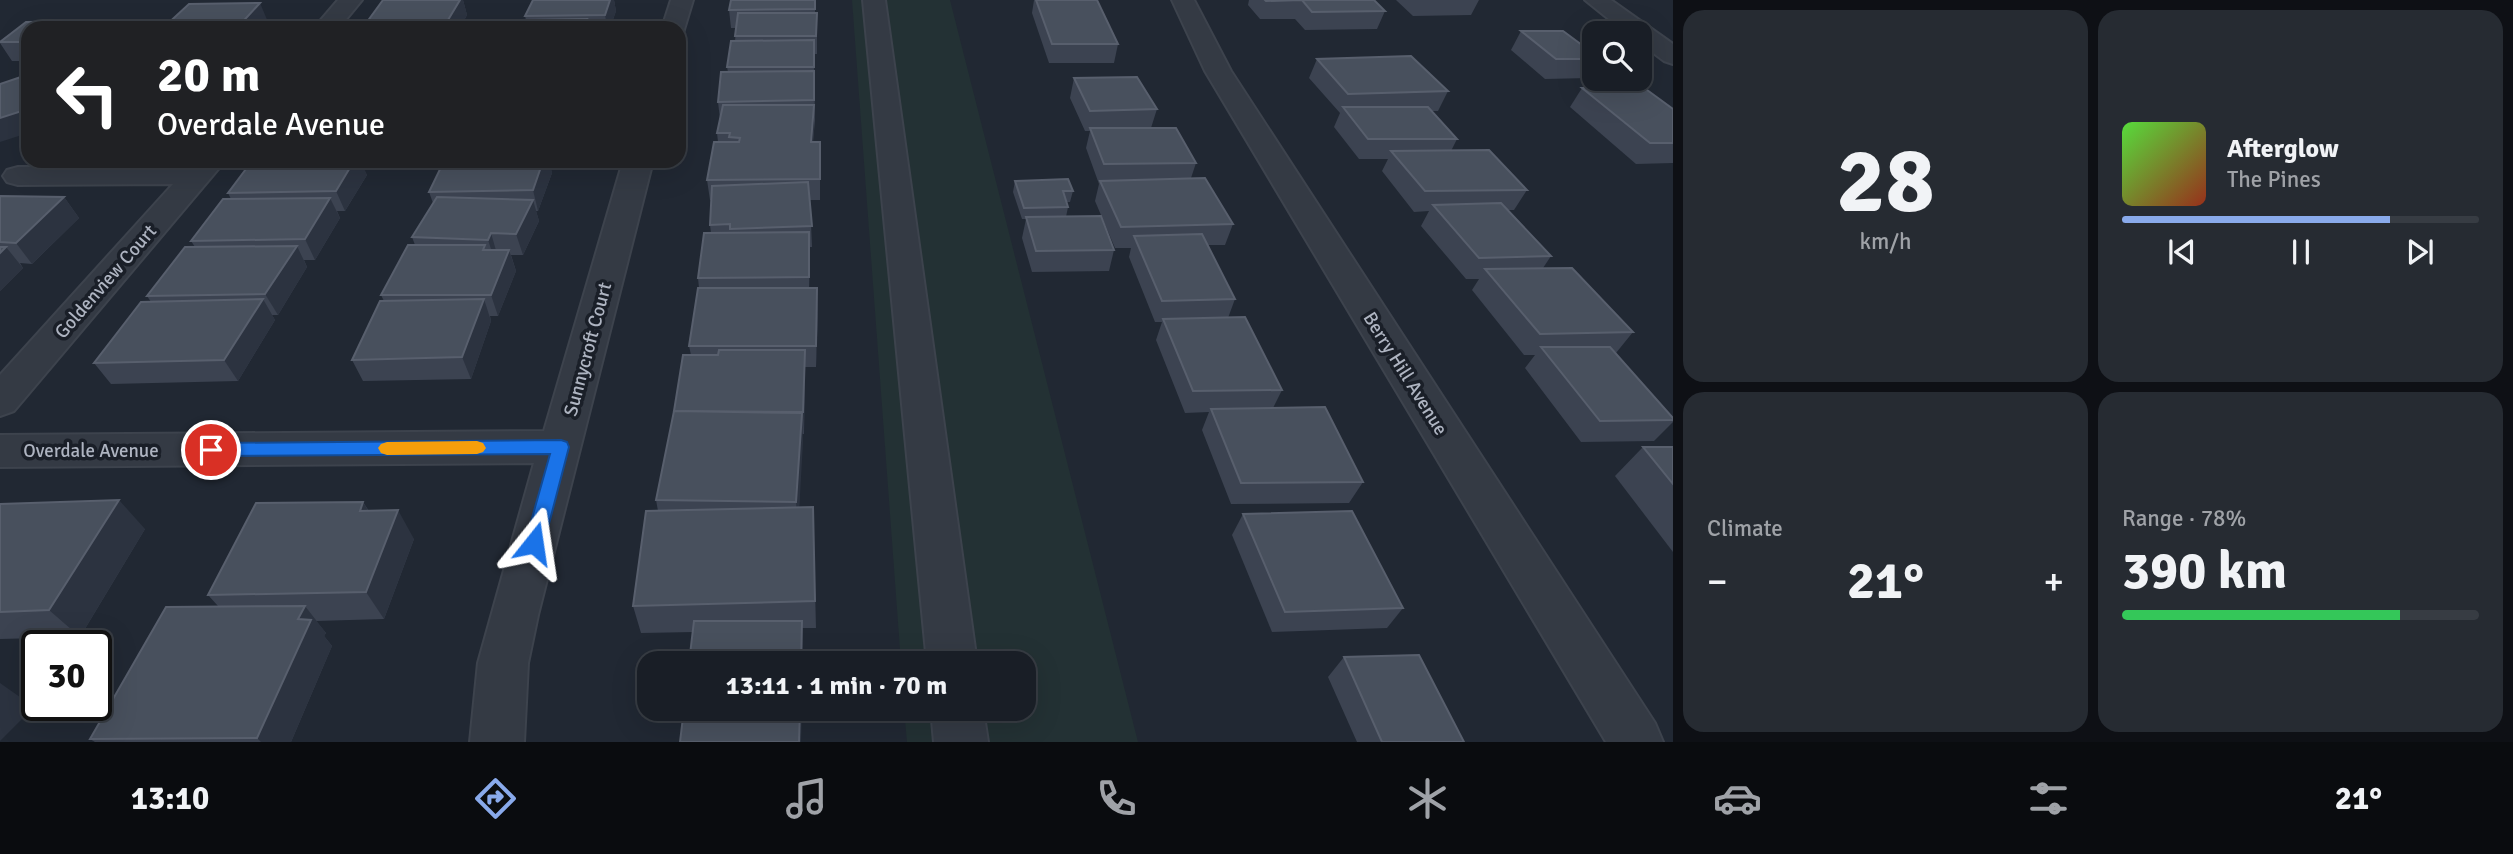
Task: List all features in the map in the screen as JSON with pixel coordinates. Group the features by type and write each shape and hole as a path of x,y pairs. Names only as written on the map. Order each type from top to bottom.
{"street":[{"path":"332,21 351,0"},
{"path":"676,21 682,0"},
{"path":"874,0 950,651"},
{"name":"Berry Hill Avenue","path":"1183,0 1218,71 1636,742"},
{"path":"1596,0 1673,56"},
{"path":"18,176 204,168"},
{"name":"Goldenview Court","path":"0,401 204,168"},
{"name":"Sunnycroft Court","path":"497,742 503,663 636,168"},
{"name":"Overdale Avenue","path":"0,451 561,447"},
{"path":"958,721 961,742"}],"shaded area":[{"path":"852,0 950,0 1138,742 907,742 905,721 1036,721 1036,651 900,651"}],"building":[{"path":"383,0 460,0 448,20 368,21"},
{"path":"533,0 610,0 605,15 525,16"},
{"path":"731,0 815,0 815,9 729,10"},
{"path":"1036,0 1097,0 1118,44 1052,44"},
{"path":"1302,0 1374,0 1385,11 1312,12"},
{"path":"260,3 243,21 171,21 189,4"},
{"path":"738,13 817,13 816,36 735,36"},
{"path":"587,19 586,21 522,20"},
{"path":"21,26 21,42 0,42"},
{"path":"1521,31 1563,31 1582,45 1582,59 1556,59"},
{"path":"814,40 814,67 727,67 731,41"},
{"path":"1411,56 1448,91 1348,94 1317,59"},
{"path":"814,71 814,100 718,102 721,72"},
{"path":"21,77 21,111 0,118 0,84"},
{"path":"1137,77 1157,109 1090,111 1074,78"},
{"path":"1586,91 1648,91 1673,109 1673,143 1650,143"},
{"path":"723,105 814,105 811,142 820,142 820,179 707,180 714,142 739,142 740,138 729,137 730,133 717,133"},
{"path":"1343,107 1428,107 1457,139 1368,139"},
{"path":"1090,128 1176,128 1196,163 1104,164"},
{"path":"1489,150 1527,190 1425,191 1391,151"},
{"path":"247,168 350,168 336,191 228,193"},
{"path":"441,168 541,168 533,190 429,192"},
{"path":"1205,178 1233,224 1121,227 1100,181"},
{"path":"1068,179 1073,191 1063,191 1068,207 1024,208 1015,181"},
{"path":"808,182 812,226 730,229 730,224 710,225 712,186"},
{"path":"0,196 64,197 16,243 0,242"},
{"path":"437,197 533,200 516,234 491,233 488,240 412,237"},
{"path":"330,198 305,239 191,241 223,199"},
{"path":"1501,203 1551,256 1479,258 1433,205"},
{"path":"1101,216 1114,250 1036,251 1026,217"},
{"path":"809,232 809,277 698,278 704,233"},
{"path":"1202,234 1235,299 1162,301 1134,236"},
{"path":"408,245 485,245 483,250 509,250 491,295 381,295"},
{"path":"297,246 265,294 147,296 185,247"},
{"path":"1572,268 1633,332 1540,334 1485,269"},
{"path":"698,288 817,288 816,346 689,346"},
{"path":"263,299 224,360 94,363 141,302"},
{"path":"484,299 462,357 352,360 380,301"},
{"path":"1245,317 1282,390 1193,391 1163,319"},
{"path":"1541,347 1610,347 1673,420 1600,421"},
{"path":"719,350 805,350 803,412 674,411 683,355 718,355"},
{"path":"1325,407 1363,482 1241,483 1211,409"},
{"path":"674,411 802,413 796,502 656,500"},
{"path":"1643,447 1673,447 1673,484"},
{"path":"119,500 49,610 0,612 0,504"},
{"path":"363,502 360,511 398,510 366,592 208,595 256,503"},
{"path":"813,507 815,601 633,606 646,511"},
{"path":"1352,511 1403,608 1285,612 1243,514"},
{"path":"305,606 298,619 311,620 257,738 90,739 100,721 112,721 112,701 166,607"},
{"path":"694,621 802,621 801,651 690,651"},
{"path":"1419,655 1464,742 1382,742 1344,657"},
{"path":"683,721 800,721 799,742 680,742"}],"slow traffic":[{"path":"387,448 477,448"}],"route":[{"path":"211,450 561,447 534,543"}]}
